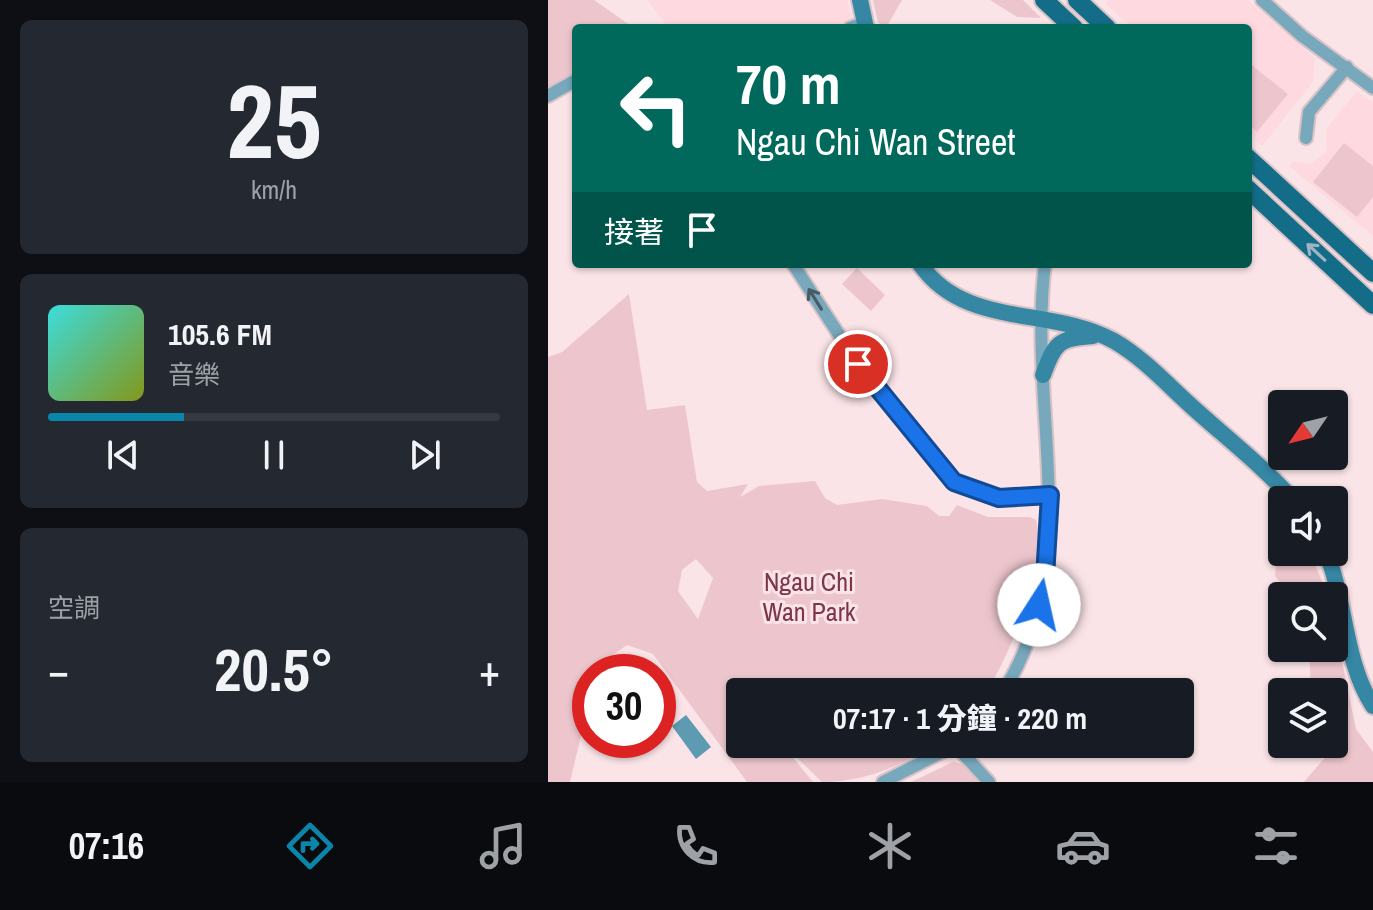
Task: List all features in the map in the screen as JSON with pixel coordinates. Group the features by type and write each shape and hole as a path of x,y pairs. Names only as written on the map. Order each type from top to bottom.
{"main road":[{"path":"860,0 860,24"},
{"path":"1044,0 1070,24"},
{"path":"1077,0 1103,24"},
{"path":"1252,162 1373,273"},
{"path":"1252,193 1373,305"},
{"path":"923,268 938,285 966,304 1102,335 1146,366 1278,486"},
{"path":"1043,375 1059,343 1073,337 1102,335"},
{"path":"1331,566 1341,596 1359,676 1373,706"}],"street":[{"path":"1262,0 1302,36 1373,88"},
{"path":"1306,138 1309,112 1347,67"},
{"path":"548,96 572,82"},
{"path":"796,268 858,364 954,482 999,498 1050,495"},
{"path":"1010,678 1033,633 1045,577 1050,495 1041,319 1045,268"},
{"path":"883,782 931,758"},
{"path":"968,758 989,782"}],"shaded area":[{"path":"647,0 847,0 852,18 841,24 666,24"},
{"path":"1108,0 1248,0 1315,58 1313,82 1262,146 1252,137 1252,24 1128,24 1105,3"},
{"path":"1357,91 1373,103 1373,236 1289,166 1293,161 1311,164 1326,152 1327,128"}],"green space":[{"path":"548,0 594,0 628,24 572,24 572,80 551,91 548,89"},
{"path":"873,0 902,0 888,24 878,23"},
{"path":"990,0 1023,0 1041,18 1017,17"},
{"path":"1252,65 1288,94 1257,132 1252,128"},
{"path":"1344,143 1373,166 1373,197 1357,217 1313,182"},
{"path":"857,268 885,295 871,311 842,284"},
{"name":"Ngau Chi Wan Park","path":"629,294 647,410 685,405 697,482 707,491 748,484 740,497 759,486 815,481 825,498 837,505 882,499 927,506 939,516 949,516 957,505 988,517 1030,517 1036,520 1038,537 1031,583 1015,634 995,678 726,678 726,753 676,685 676,654 653,654 627,645 614,654 572,654 572,758 576,758 570,782 548,782 548,357 562,352","holes":["696,559 713,578 698,619 678,591 682,570"]},
{"path":"1276,566 1316,566 1322,582 1280,582 1275,576"},
{"path":"1310,662 1342,662 1346,678 1310,678"},
{"path":"1348,690 1356,729 1373,752 1373,782 1304,782 1325,758 1348,758"},
{"path":"729,758 793,758 813,782 747,782"},
{"path":"797,758 911,758 880,772 822,782"},
{"path":"953,762 967,765 982,782 911,782"}],"water":[{"path":"686,715 711,747 696,759 676,732 676,723"}],"route":[{"path":"858,364 887,404 954,482 999,498 1050,495 1045,577 1039,605"}]}
